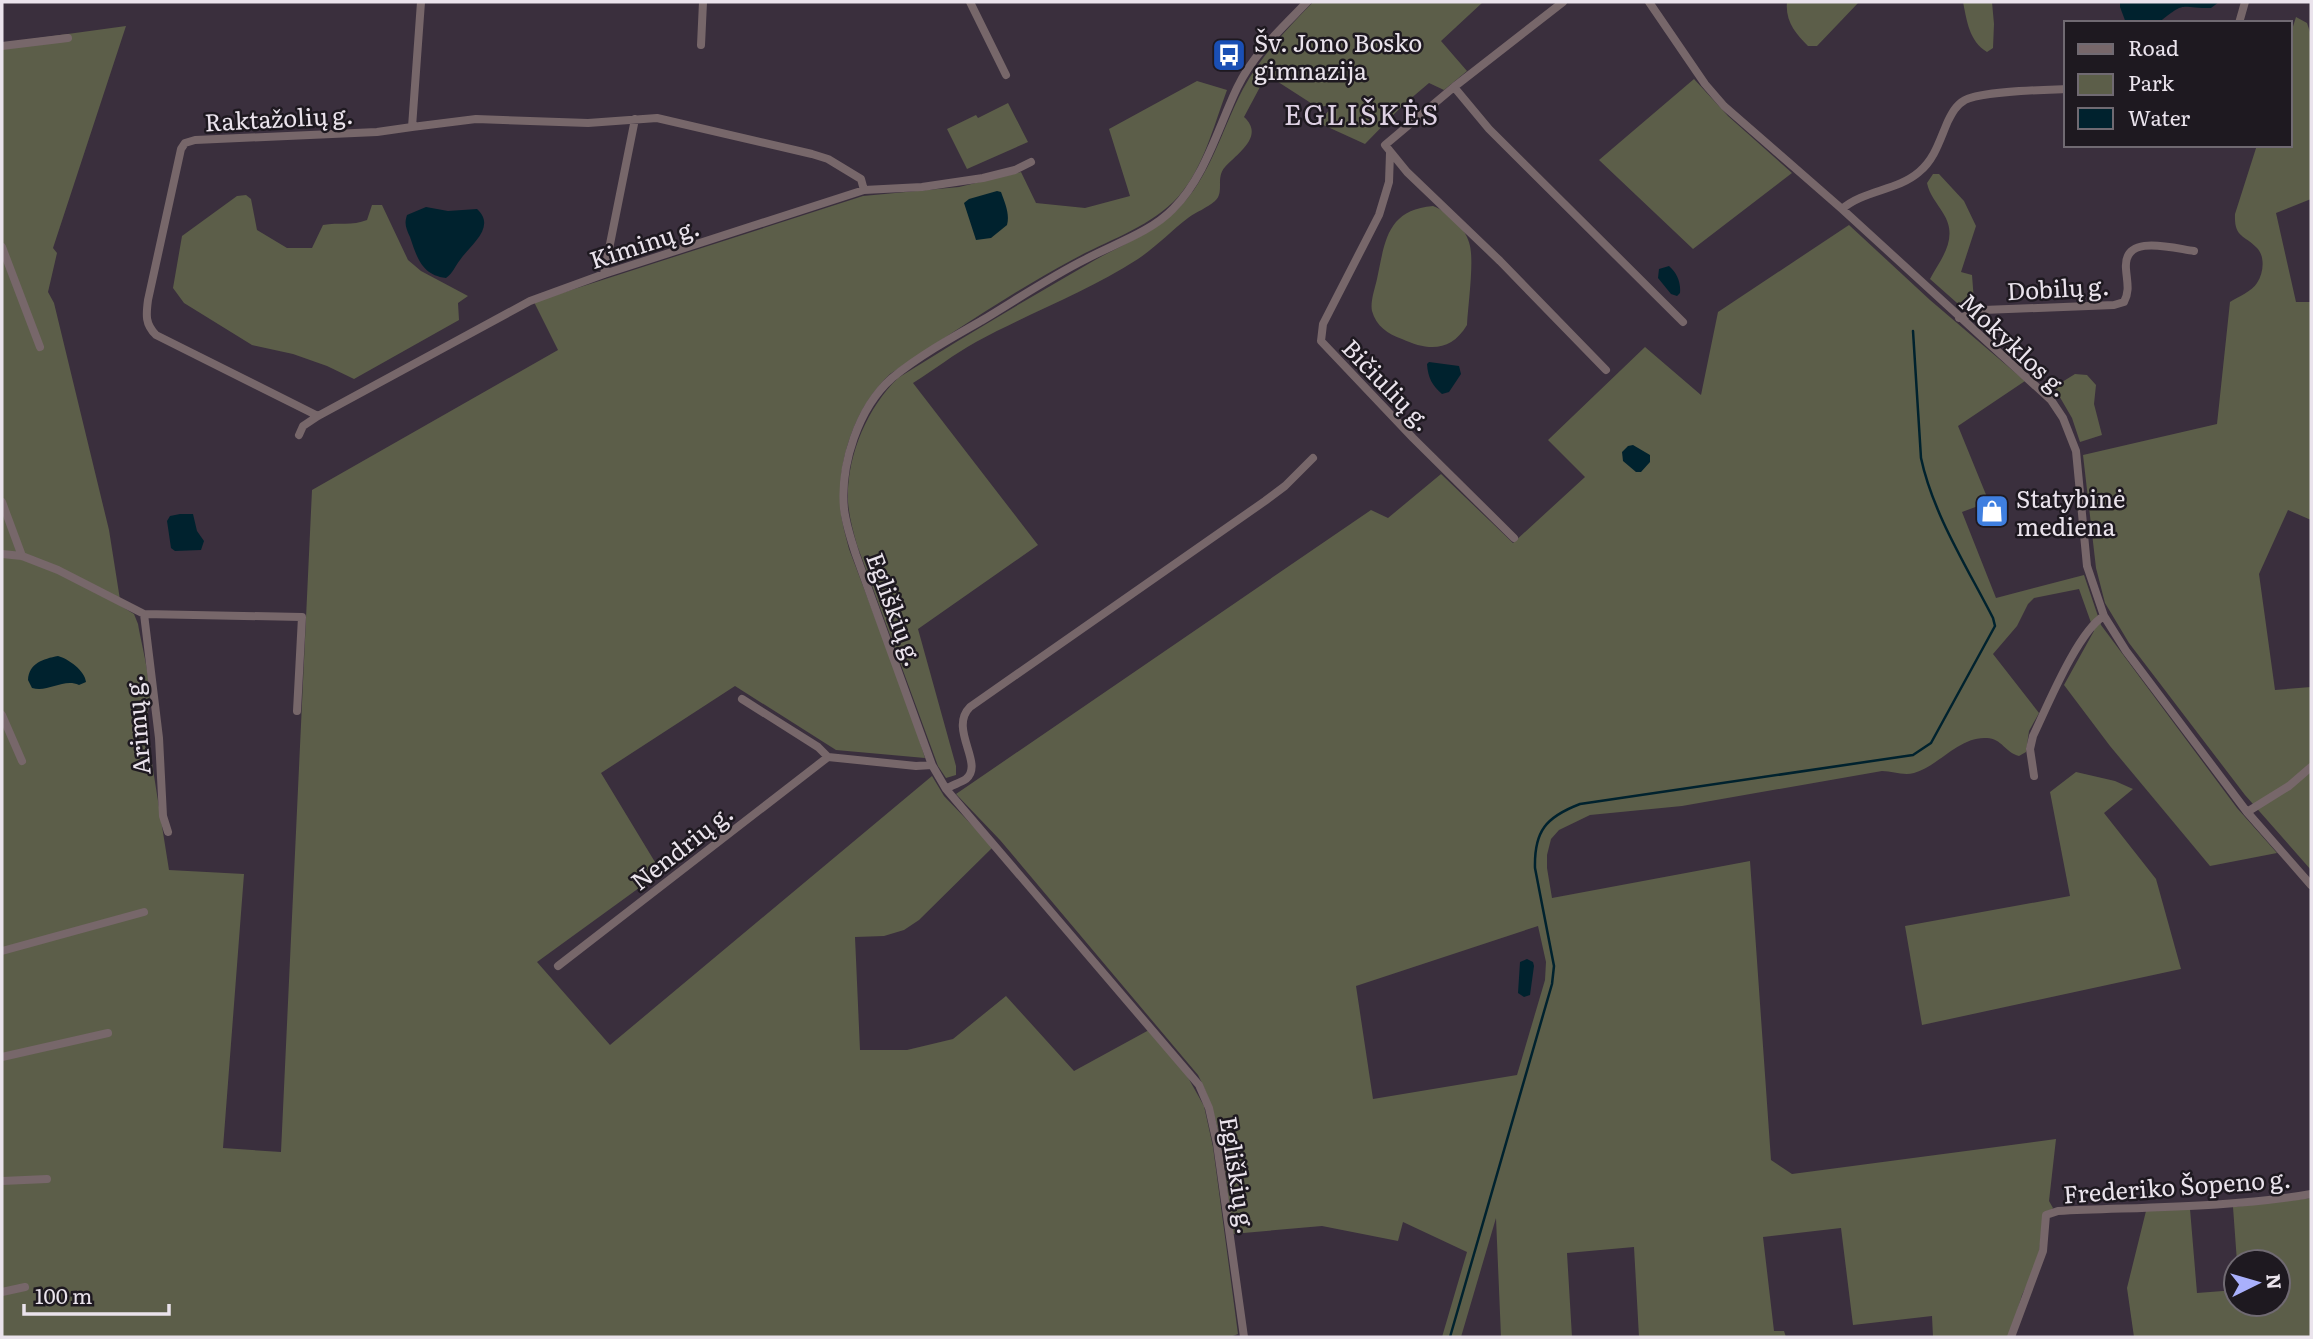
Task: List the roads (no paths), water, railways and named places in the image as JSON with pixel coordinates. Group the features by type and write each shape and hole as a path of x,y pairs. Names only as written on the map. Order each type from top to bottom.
{"street":[{"path":"421,2 412,127 476,119 588,123 657,118 828,159 861,179 864,190"},
{"path":"701,46 703,2"},
{"path":"970,2 1006,75"},
{"name":"Egliškių g.","path":"1244,1337 1217,1144 1209,1108 1199,1085 946,789 932,765 848,527 844,510 844,487 857,429 890,380 940,345 1082,260 1154,224 1171,212 1192,185 1238,86 1252,64 1307,2"},
{"path":"1563,2 1454,87 1387,149 1606,370"},
{"name":"Mokyklos g.","path":"1649,2 1704,84 1724,106 1842,209 2051,400 2063,418 2076,450 2087,566 2104,615 2126,651 2247,812 2311,884"},
{"path":"2240,21 2245,2"},
{"path":"2,46 68,38"},
{"path":"1454,87 1489,129 1683,322"},
{"path":"1842,209 1854,200 1900,183 1922,171 1936,151 1950,116 1964,101 1996,95 2064,89"},
{"path":"604,274 635,119"},
{"name":"Raktažolių g.","path":"318,416 156,335 148,328 148,300 184,143 377,132 412,127"},
{"name":"Bičiulių g.","path":"1387,149 1389,182 1379,215 1323,324 1321,341 1413,438 1514,538"},
{"name":"Kiminų g.","path":"299,435 303,426 318,416 530,301 604,274 864,190 922,187 983,177 1014,170 1031,162"},
{"name":"Dobilų g.","path":"1959,318 1983,310 2114,305 2124,302 2129,294 2125,261 2135,248 2145,245 2194,251"},
{"path":"2,247 40,347"},
{"path":"946,789 965,779 970,773 972,762 961,722 963,714 970,707 1265,501 1285,486 1313,458"},
{"path":"2,502 22,556"},
{"path":"2,554 22,556 58,570 144,614 302,617 297,711"},
{"name":"Arimų g.","path":"144,614 159,738 163,816 168,832"},
{"path":"2034,776 2030,750 2032,736 2071,660 2093,624 2104,615"},
{"path":"742,699 818,747 828,757 916,766 932,765"},
{"path":"2,715 22,761"},
{"name":"Nendrių g.","path":"558,966 828,757"},
{"path":"2247,812 2289,786 2311,767"},
{"path":"2,951 144,912"},
{"path":"2,1057 108,1033"},
{"path":"2,1181 47,1179"},
{"name":"Frederiko Šopeno g.","path":"2011,1337 2040,1259 2046,1215 2058,1211 2201,1205 2311,1194"},
{"path":"2,1292 25,1287"}],"water":[{"path":"2120,2 2219,2 2211,8 2179,8 2161,21 2125,21"},
{"path":"1001,192 1005,204 1007,225 991,238 976,240 964,203"},
{"path":"426,207 448,211 477,209 484,222 480,236 446,278 431,273 422,264 407,228 407,215"},
{"path":"1669,266 1679,281 1680,293 1677,296 1671,294 1658,278 1659,269"},
{"path":"1429,362 1459,366 1461,374 1449,392 1442,394 1433,384 1427,364"},
{"path":"1633,445 1650,455 1650,462 1641,472 1636,472 1623,461 1622,452"},
{"path":"193,514 197,531 204,541 201,550 175,551 171,548 167,521 170,516"},
{"path":"58,656 76,666 86,682 79,685 67,683 44,689 32,688 28,680 31,669 42,660"},
{"path":"1527,959 1533,962 1534,966 1530,995 1524,997 1518,993 1520,962"}],"waterway":[{"path":"1450,1337 1552,984 1554,966 1535,868 1537,844 1544,827 1558,814 1580,804 1913,755 1931,743 1995,626 1942,520 1926,479 1921,458 1913,331"}],"place":[{"name":"Šv. Jono Bosko gimnazija","path":"1229,55"},
{"name":"Statybinė mediena","path":"1992,511"}],"district":[{"name":"EGLIŠKĖS","path":"1362,113"}]}
